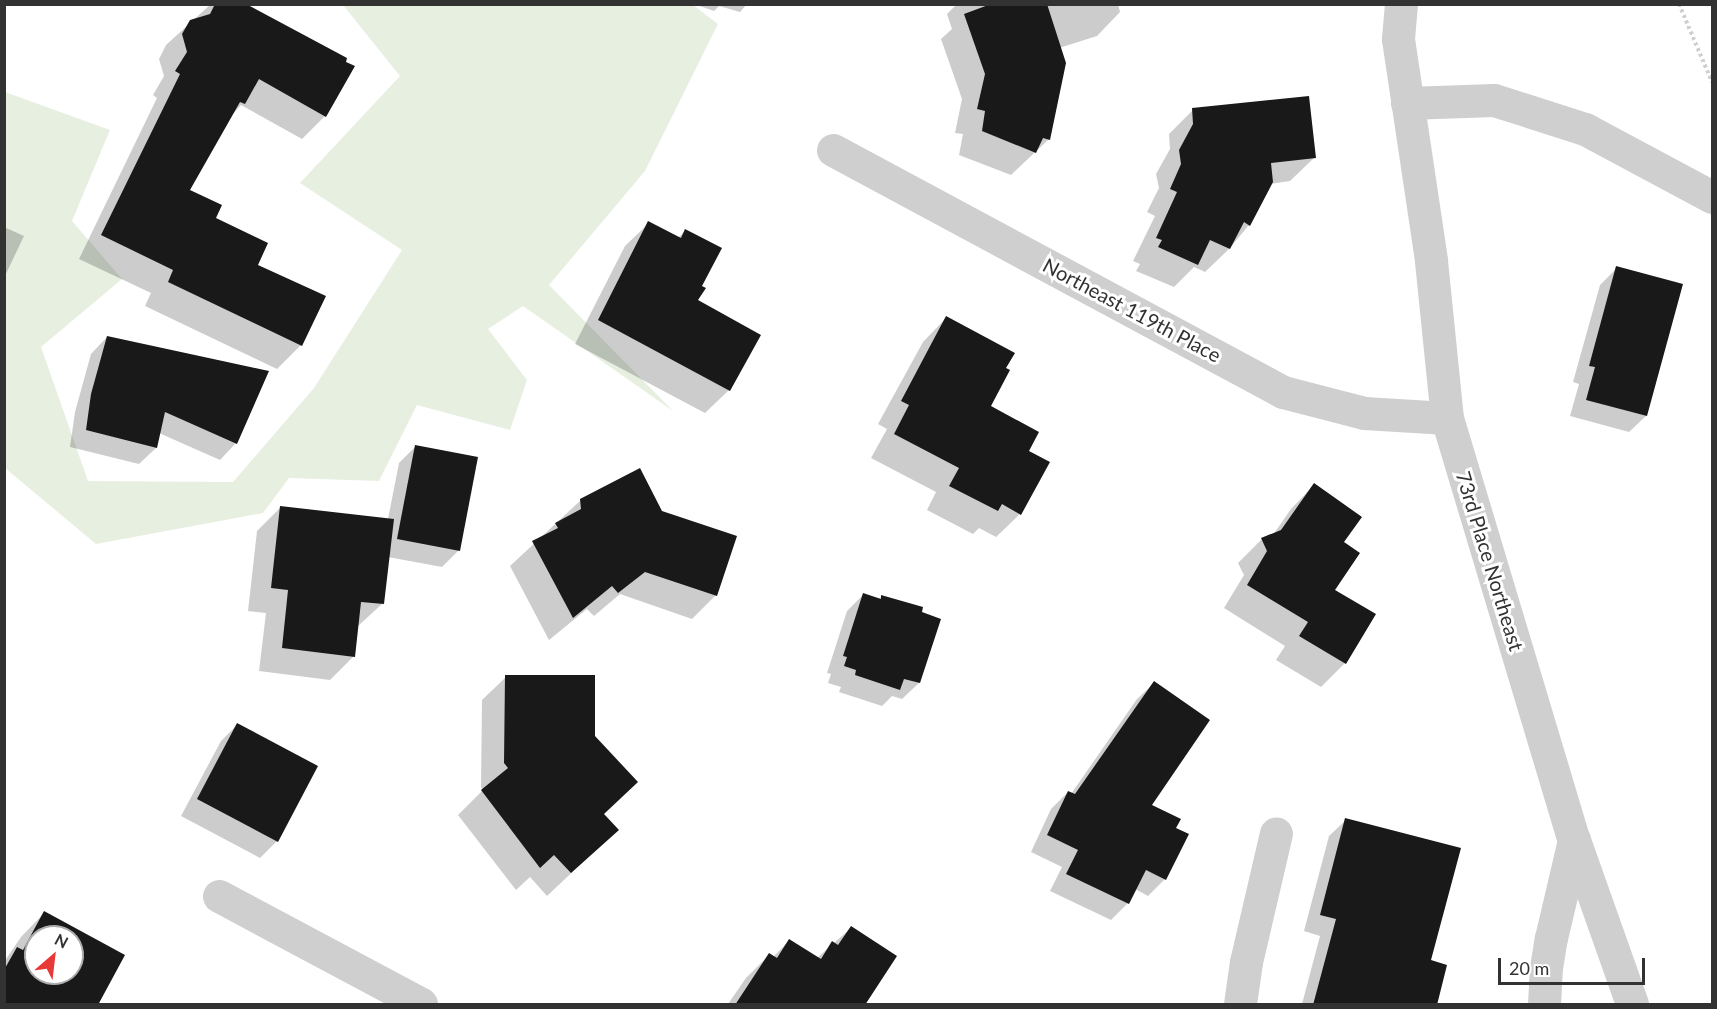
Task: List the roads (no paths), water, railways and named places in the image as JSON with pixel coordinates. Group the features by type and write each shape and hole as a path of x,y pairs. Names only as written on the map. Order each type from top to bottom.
{"street":[{"name":"73rd Place Northeast","path":"1401,4 1398,39 1431,261 1448,418 1574,840 1632,1005"},
{"path":"1407,103 1494,100 1585,129 1713,197"},
{"name":"Northeast 119th Place","path":"833,150 1283,392 1364,413 1448,418"},
{"path":"1240,1005 1246,962 1276,833"},
{"path":"1544,1005 1545,968 1574,840"},
{"path":"219,896 421,1005"}]}
